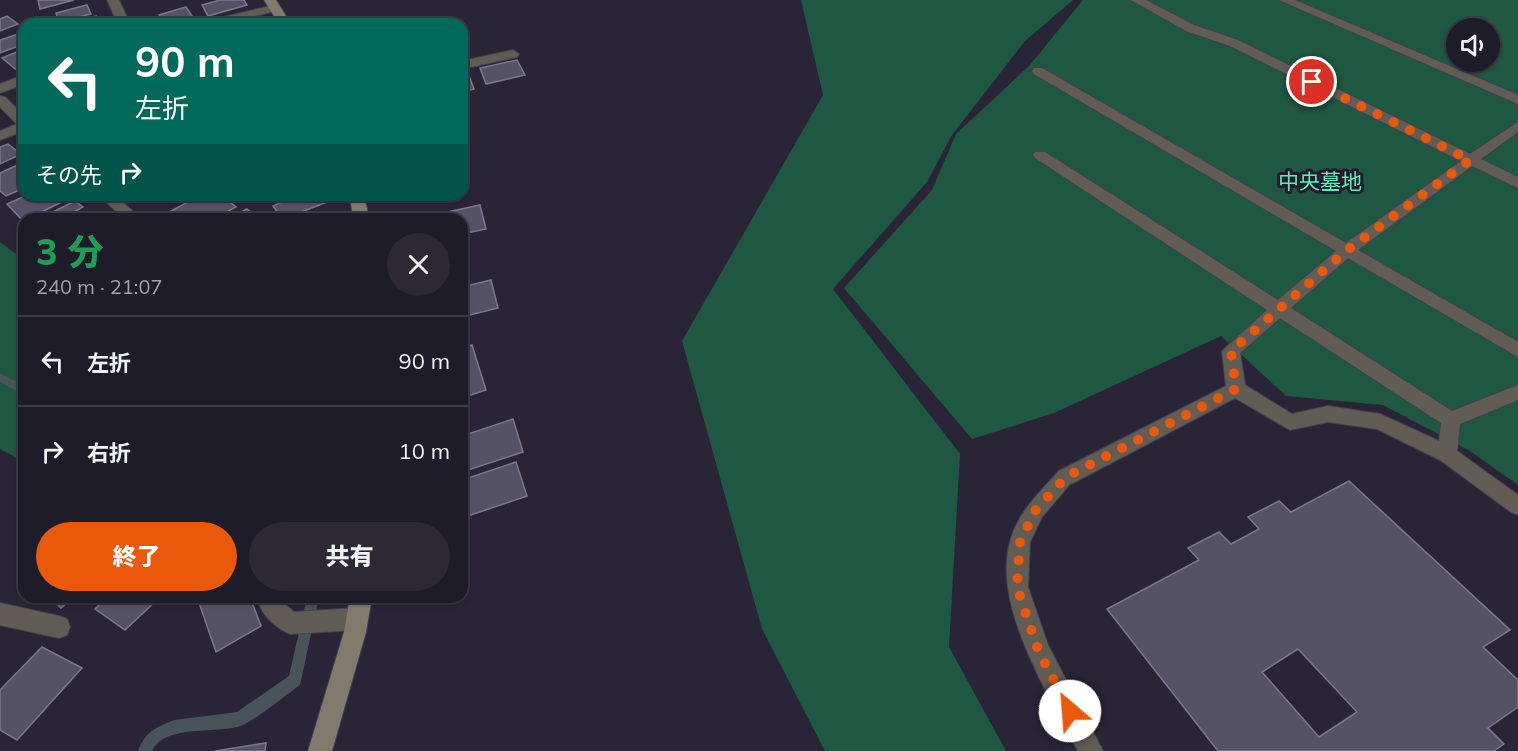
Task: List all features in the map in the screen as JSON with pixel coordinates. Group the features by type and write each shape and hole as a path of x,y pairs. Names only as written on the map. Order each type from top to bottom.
{"main road":[{"path":"272,4 281,18"},
{"path":"320,751 359,608"}],"street":[{"path":"114,0 122,18"},
{"path":"1137,0 1190,28 1234,43 1518,183"},
{"path":"1286,0 1518,100"},
{"path":"229,18 272,4"},
{"path":"468,65 513,54"},
{"path":"1038,71 1518,350"},
{"path":"0,89 18,82"},
{"path":"0,100 18,118"},
{"path":"1236,389 1231,351 1346,251 1518,126"},
{"path":"0,136 18,127"},
{"path":"1040,155 1451,420"},
{"path":"113,201 126,213"},
{"path":"1236,389 1290,422 1328,414 1380,422 1447,454 1518,506"},
{"path":"1091,751 1038,650 1017,587 1020,542 1035,511 1066,477 1236,389"},
{"path":"1451,420 1518,392"},
{"path":"1447,454 1451,420"},
{"path":"271,606 290,623 317,620 359,608"},
{"path":"0,614 59,627"}],"green space":[{"path":"801,0 1073,0 1025,41 952,135 927,182 833,289 960,454 949,647 1006,751 825,751 762,629 682,341 823,95"},
{"name":"中央墓地","path":"1083,0 1518,0 1518,485 1470,451 1383,405 1286,396 1221,336 1054,413 972,439 844,288 932,190 956,134 1029,66"},
{"path":"0,242 18,256 18,459 0,449"}],"building":[{"path":"38,0 74,0 40,9"},
{"path":"220,0 244,0 247,5 208,16 202,5"},
{"path":"87,5 91,14 75,18 58,18 56,13"},
{"path":"186,7 193,18 161,18 159,15"},
{"path":"7,16 18,24 0,31 0,19"},
{"path":"18,34 18,46 0,53 0,40"},
{"path":"18,51 18,71 2,58"},
{"path":"517,60 525,75 486,84 480,68"},
{"path":"468,73 474,89 468,90"},
{"path":"8,144 18,152 18,155 0,164 0,147"},
{"path":"18,165 18,191 6,196 0,191 0,173"},
{"path":"18,199 18,201 64,201 39,213 18,213 18,216 7,204"},
{"path":"75,201 83,207 75,213 51,213"},
{"path":"190,201 228,201 236,207 225,213 169,212"},
{"path":"284,201 330,201 299,213 278,213 273,206"},
{"path":"480,205 486,229 468,233 468,213 443,213"},
{"path":"247,209 253,213 239,213"},
{"path":"491,280 498,308 468,316 468,286"},
{"path":"472,345 486,390 468,396 468,346"},
{"path":"513,419 523,452 468,470 468,434"},
{"path":"516,462 527,496 468,516 468,478"},
{"path":"1349,481 1510,630 1483,647 1518,680 1518,707 1488,728 1504,744 1494,751 1218,751 1107,609 1199,560 1188,548 1219,532 1231,544 1259,529 1248,517 1279,501 1291,512","holes":["1298,649 1357,712 1319,737 1262,672"]},
{"path":"56,603 67,603 61,608"},
{"path":"102,603 154,603 125,630 95,609"},
{"path":"199,603 252,603 261,626 216,652"},
{"path":"42,647 82,668 17,740 0,730 0,690"},
{"path":"266,743 265,751 215,751"}],"waterway":[{"path":"0,377 18,388"},
{"path":"145,751 150,740 174,727 239,719 295,680 312,603"}],"route":[{"path":"1070,711 1038,650 1017,587 1020,542 1035,511 1066,477 1236,389 1231,351 1346,251 1470,160 1312,82"}]}
